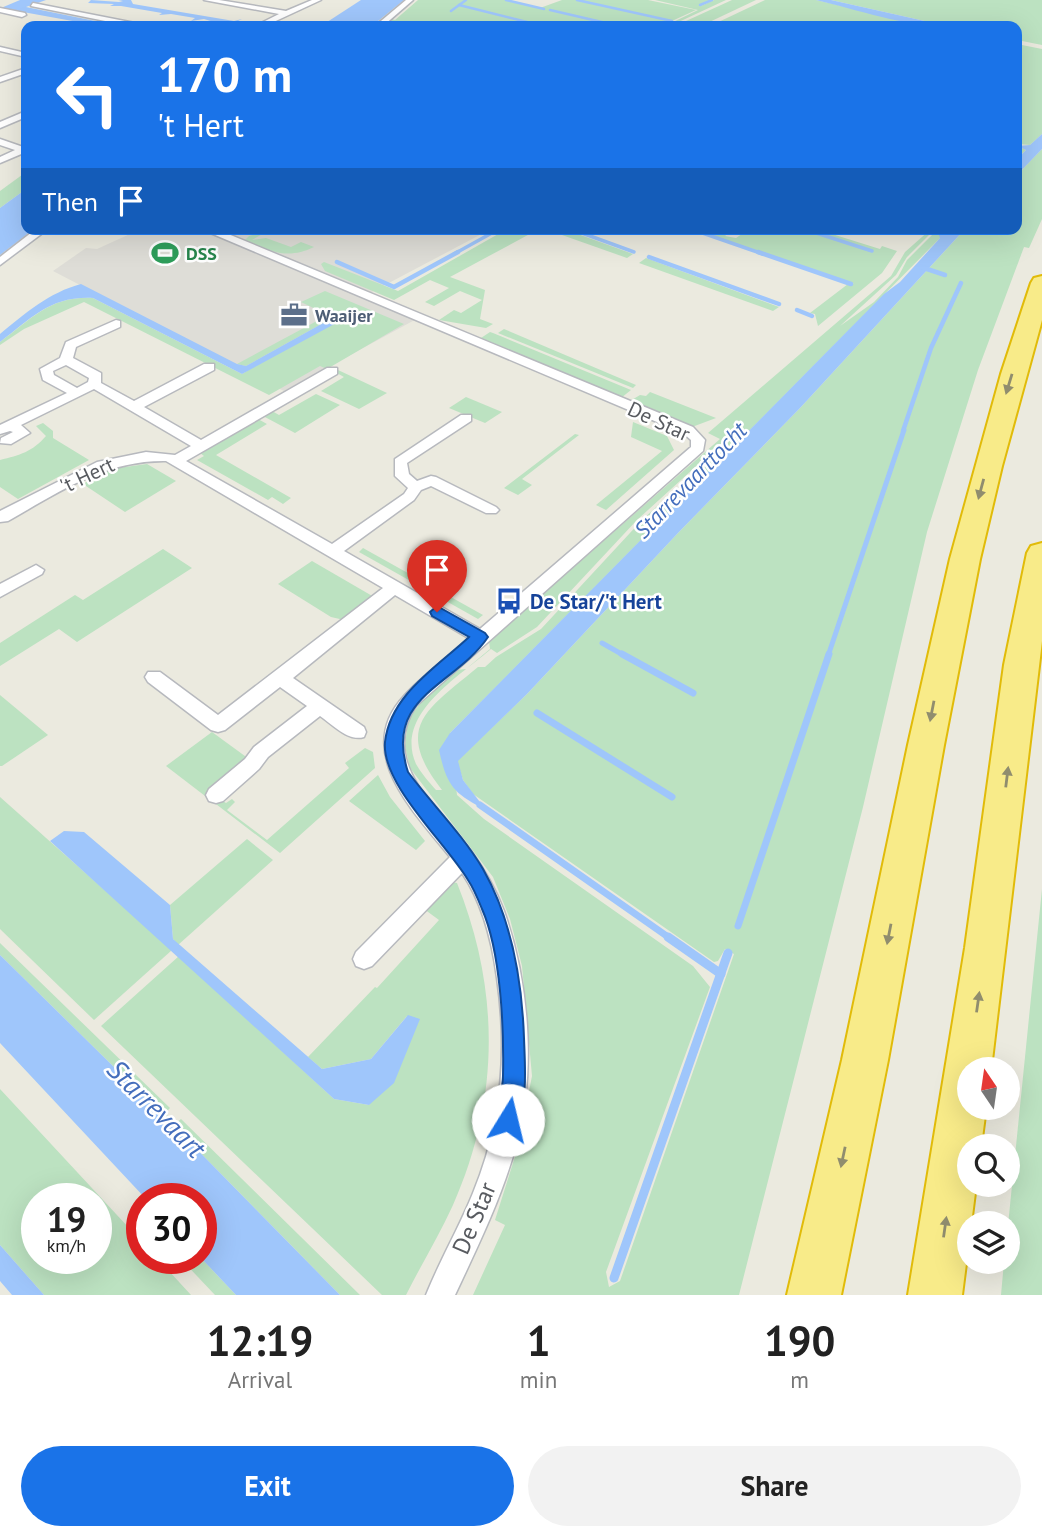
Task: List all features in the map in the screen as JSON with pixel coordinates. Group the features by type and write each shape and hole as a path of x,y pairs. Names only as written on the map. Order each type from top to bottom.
{"highway":[{"path":"814,1295 871,1028 944,644 998,422 1042,283"},
{"path":"935,1295 986,948 1021,665 1042,553"}],"street":[{"path":"207,0 289,13"},
{"path":"229,4 238,0"},
{"path":"272,21 318,0"},
{"path":"385,21 410,0"},
{"path":"33,5 115,21"},
{"path":"0,10 22,15"},
{"path":"0,49 21,52"},
{"path":"0,80 21,72"},
{"path":"2,124 21,116"},
{"path":"2,124 19,128"},
{"path":"0,142 21,149"},
{"path":"0,160 21,151"},
{"path":"0,262 36,235"},
{"name":"De Star","path":"220,235 696,435 699,442 698,448 480,637 400,713 393,743 400,775 463,857 485,892 499,932 512,1014 514,1079 505,1140 480,1210 440,1295"},
{"path":"66,360 70,345 116,324"},
{"path":"4,436 94,384 96,376 66,360"},
{"path":"66,360 46,369 48,377 77,393"},
{"path":"134,407 209,367"},
{"path":"176,460 332,371"},
{"path":"94,384 202,446"},
{"path":"416,487 401,475 400,461 466,418"},
{"name":"'t Hert","path":"1,518 110,460 158,456 176,460 480,637"},
{"path":"333,551 408,497 416,487 431,481 491,510"},
{"path":"0,591 36,570"},
{"path":"154,677 218,726 395,587"},
{"path":"280,678 357,732"},
{"path":"216,795 252,764 261,752 320,706"},
{"path":"364,959 463,857"}],"shaded area":[{"path":"128,235 480,235 368,294 422,316 284,391 53,271 86,248 97,249"}],"green space":[{"path":"418,0 505,0 540,8 562,0 648,0 696,10 672,21 392,21 391,19 395,20"},
{"path":"655,0 711,0 701,6 714,0 726,0 675,21 698,10"},
{"path":"732,0 756,0 712,21 686,21"},
{"path":"765,0 816,0 907,21 721,21"},
{"path":"831,0 1042,0 1042,45 1022,41 1022,21 925,21"},
{"path":"1022,45 1042,49 1042,134 1030,145 1022,144"},
{"path":"1042,149 1042,219 1029,248 1024,247 978,370 927,532 863,807 739,1295 473,1295 505,1225 495,1220 518,1147 532,1076 522,966 510,919 493,877 410,768 405,746 408,720 424,698 456,670 466,669 490,649 489,641 720,439 708,433 891,276 905,252 924,235 929,235 907,257 896,275 840,326 874,302 898,277 907,260 932,235 943,235 450,733 457,795 484,819 693,966 710,987 606,1272 609,1287 620,1281 734,954 725,949 718,961 714,962 473,794 463,780 457,761 527,694 801,407 959,235 1022,235 1022,170","holes":["725,440 729,441 690,482 666,498 642,520 541,629 485,667 478,667 431,708 422,720 418,734 420,750 427,768 442,790 436,790 416,764 412,746 414,729 433,698 491,649 497,653 537,627 637,520"]},
{"path":"21,176 21,193 0,208 0,191"},
{"path":"261,235 252,240 266,238 291,247 301,242 314,247 296,253 279,253 244,241 249,236"},
{"path":"496,235 528,235 450,277 485,290 480,319 493,324 486,328 439,320 454,310 461,313 482,300 460,291 434,306 425,302 449,288 430,280 394,300 325,271 321,264 324,262 398,291"},
{"path":"562,235 581,235 633,254 627,258"},
{"path":"726,235 736,238 740,235 821,235 874,251 826,235 835,235 880,249 882,246 897,251 882,273 818,326 815,314 810,313 848,284 854,284 713,236"},
{"path":"646,258 779,307 773,311 639,263"},
{"path":"325,291 404,324 327,369 320,366 269,395 84,302 24,329 0,345 0,342 43,310 65,301 93,298 242,374 343,312 246,366 237,364 328,315 301,302"},
{"path":"504,329 636,385 633,388 498,333"},
{"path":"490,332 631,390 621,398 481,338"},
{"path":"338,370 387,393 359,409 321,391 344,377 335,372"},
{"path":"650,392 716,418 692,427 630,401"},
{"path":"316,394 340,405 295,433 263,416 272,411 279,415"},
{"path":"466,397 502,412 485,423 449,408"},
{"path":"258,419 267,424 216,455 291,498 283,504 272,497 268,500 197,460 204,456 200,453"},
{"path":"633,422 667,436 674,450 606,510 596,505 662,451 631,437"},
{"path":"43,423 53,431 53,438 89,460 18,499 0,487 0,460 36,446 46,436 36,426"},
{"path":"575,434 579,435 522,479 532,485 518,495 504,488"},
{"path":"147,464 176,481 125,512 83,484 110,469"},
{"path":"363,548 483,615 478,619 359,552"},
{"path":"163,549 192,568 77,642 59,629 0,666 0,643 75,595 83,600"},
{"path":"312,561 374,597 344,620 331,617 278,584"},
{"path":"0,695 48,735 2,766 0,766"},
{"path":"212,732 249,759 209,799 166,766"},
{"path":"365,748 373,752 375,768 280,853 212,801 217,797 226,803 232,799 235,802 227,810 267,840 349,768 345,763"},
{"path":"378,775 390,797 425,841 416,850 349,801"},
{"path":"0,797 172,950 94,1020 0,929"},
{"path":"247,839 273,860 178,945 173,939 170,905"},
{"path":"452,882 457,883 471,923 487,1004 489,1044 480,1125 453,1205 406,1295 382,1295 101,1026 179,956 334,1099 369,1105 407,1016 371,1059 322,1069 308,1057 375,987 377,988 439,920 424,909"},
{"path":"1042,889 1042,1295 1001,1295 1003,1274 1020,1274 1020,1211 1009,1211 1011,1197 1020,1197 1020,1134 1017,1134"},
{"path":"0,943 170,1108 165,1113 175,1124 181,1119 360,1295 340,1295 174,1126 0,955"},
{"path":"0,1089 87,1183 21,1183 21,1269 0,1245"},
{"path":"112,1210 126,1225 126,1274 172,1274 191,1295 44,1295 26,1274 112,1274"},
{"path":"195,1274 216,1274 236,1295 215,1295"}],"water":[{"path":"20,0 46,0 26,7 95,21 72,21 1,8"},
{"path":"91,0 131,0 133,4 234,21 191,21 195,18 110,6 114,4 88,3"},
{"path":"361,0 404,0 378,21 329,21"},
{"path":"816,0 831,0 925,21 897,20"},
{"path":"1042,134 1042,149 1022,170 1022,154 1026,150 1022,146 1030,145"},
{"path":"21,193 21,235 26,235 0,255 0,208"},
{"path":"939,235 959,235 801,407 527,694 458,761 463,780 486,810 466,799 449,780 439,750 450,733 884,294 900,282 940,238"},
{"path":"81,284 237,364 246,366 343,312 353,314 242,374 93,298 65,301 42,310 0,342 0,334 28,312 59,292"},
{"path":"64,831 84,832 170,905 173,939 322,1069 371,1059 408,1015 420,1019 394,1083 369,1105 334,1099 50,841"},
{"path":"0,955 174,1126 340,1295 236,1295 216,1274 217,1183 131,1183 0,1043"},
{"path":"0,1245 21,1269 21,1274 26,1274 44,1295 12,1295 0,1281"}],"waterway":[{"path":"459,5 466,0"},
{"path":"506,0 544,9"},
{"path":"577,0 672,21"},
{"path":"700,5 712,0"},
{"path":"451,11 459,5"},
{"path":"459,5 523,21"},
{"path":"550,10 597,21"},
{"path":"454,254 488,235"},
{"path":"587,235 634,252"},
{"path":"708,235 763,254"},
{"path":"823,235 872,251"},
{"path":"337,262 394,287 458,252"},
{"path":"758,252 851,284"},
{"path":"649,257 779,304"},
{"path":"921,267 945,275"},
{"path":"903,431 931,348 961,283"},
{"path":"797,310 812,316"},
{"path":"828,656 904,430"},
{"path":"602,643 625,656"},
{"path":"622,654 693,693"},
{"path":"738,926 829,654"},
{"path":"537,713 672,797"},
{"path":"480,805 671,939"},
{"path":"668,937 721,974"},
{"path":"721,974 728,953"},
{"path":"614,1278 721,974"}],"place":[{"name":"DSS","path":"165,253"},
{"name":"Waaijer","path":"294,315"},
{"name":"De Star/'t Hert","path":"509,601"}],"route":[{"path":"437,612 480,637 400,713 393,743 395,759 400,775 475,874 493,912 507,971 512,1014 514,1079 508,1120"}],"water label":[{"name":"Starrevaarttocht","path":"690,480"},
{"name":"Starrevaart","path":"157,1108"}]}
